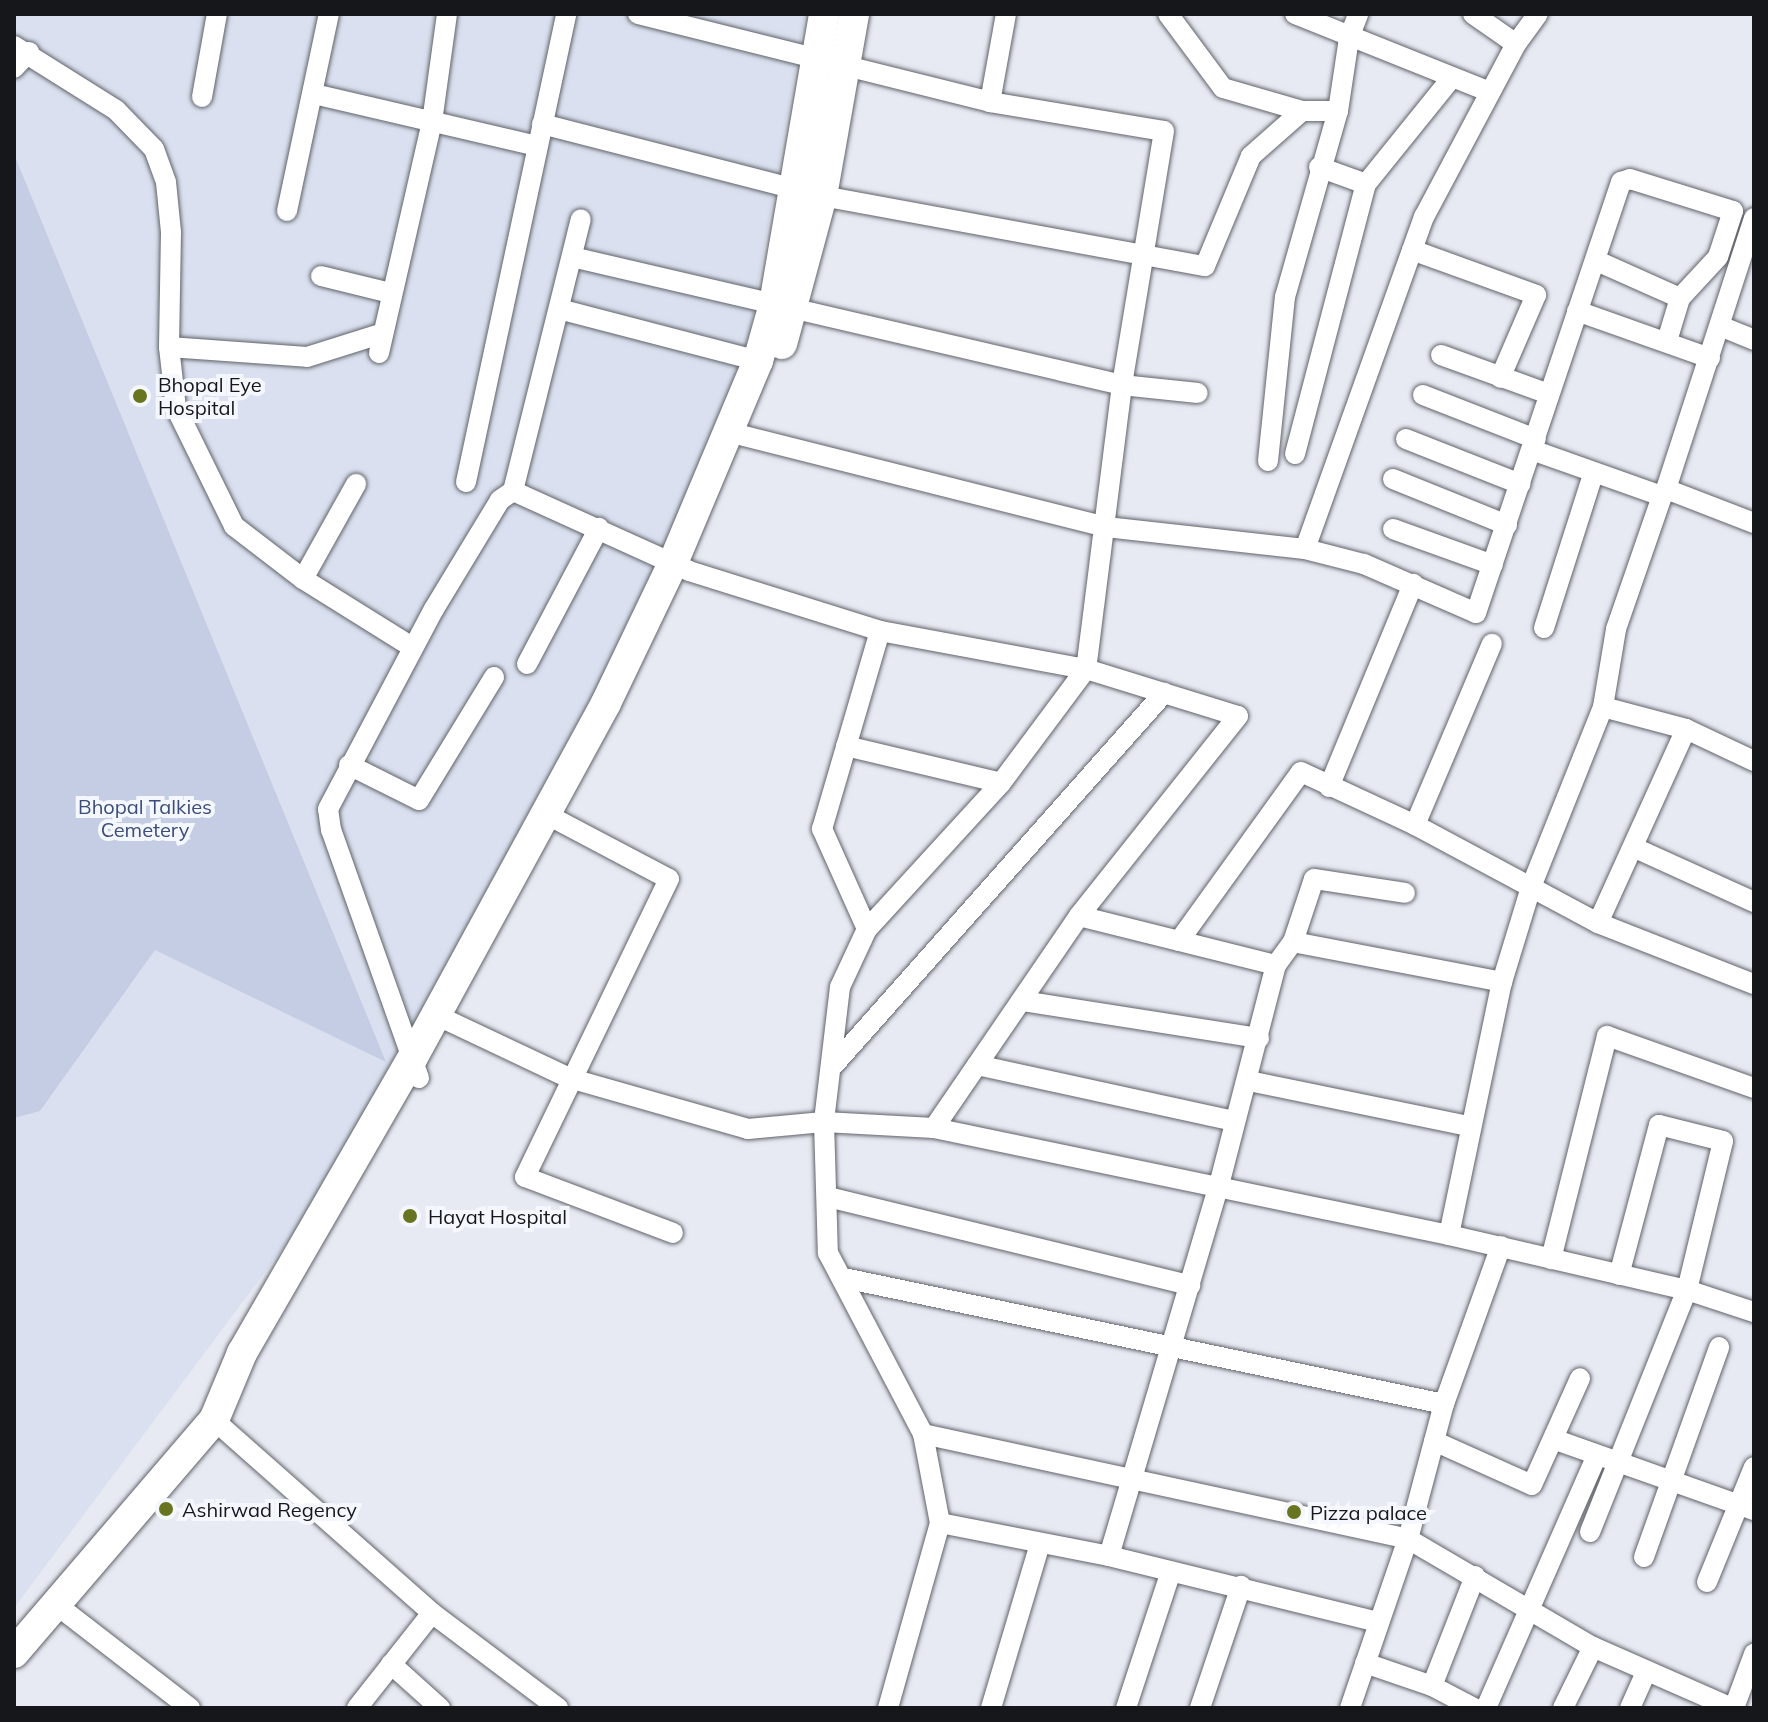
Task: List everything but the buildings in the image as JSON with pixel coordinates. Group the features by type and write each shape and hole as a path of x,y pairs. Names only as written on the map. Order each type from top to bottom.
{"main road":[{"path":"446,1020 581,766 681,567 739,434 784,307 808,192 830,62 824,14"},
{"path":"830,62 854,14"},
{"path":"739,434 758,361 784,307"},
{"path":"14,1653 58,1606 214,1420 237,1374 255,1360 298,1273 559,821 581,766"}],"street":[{"path":"287,211 329,14"},
{"path":"169,347 307,357 381,343 390,293 432,122 447,14"},
{"path":"466,482 566,14"},
{"path":"638,14 990,102 1164,131 1122,385 1086,669 1001,783 867,929 840,987 824,1122 828,1253 844,1278 923,1434 940,1523 888,1708"},
{"path":"990,102 1006,14"},
{"path":"1168,14 1223,88 1302,111 1338,111"},
{"path":"1295,14 1450,80 1490,92"},
{"path":"1268,461 1285,297 1319,167 1338,111 1349,38 1358,14"},
{"path":"1473,14 1516,44"},
{"path":"1305,549 1424,217 1516,44 1538,14"},
{"path":"202,97 213,19"},
{"path":"14,68 22,49 116,110 154,149 166,182 171,232 169,347 176,408 234,526 303,579 412,647"},
{"path":"1295,454 1366,184 1450,80"},
{"path":"314,94 537,146"},
{"path":"542,124 808,192 1143,257 1205,266 1251,156 1302,111"},
{"path":"1319,167 1366,184"},
{"path":"739,434 1106,527 1305,549 1413,584 1476,613 1577,311 1597,261 1621,182 1630,179 1754,218 1710,358 1616,629 1603,707 1531,887 1502,982 1469,1126 1449,1235"},
{"path":"1667,341 1680,298 1718,257 1733,211"},
{"path":"415,1069 331,830 332,794 439,600 500,500 513,491 581,219"},
{"path":"1412,250 1536,295 1500,378"},
{"path":"572,257 1122,385 1198,393"},
{"path":"1597,261 1680,298"},
{"path":"321,276 390,293"},
{"path":"559,309 758,361"},
{"path":"1577,311 1710,358"},
{"path":"1720,326 1754,340"},
{"path":"1441,355 1549,394"},
{"path":"1423,395 1593,474 1664,492 1754,523"},
{"path":"1406,439 1520,484"},
{"path":"1544,628 1593,474"},
{"path":"1393,479 1507,525"},
{"path":"303,579 356,484"},
{"path":"513,491 681,567 880,631 1086,669 1238,716 1079,916 934,1128"},
{"path":"527,664 599,528"},
{"path":"1393,529 1493,565"},
{"path":"1329,787 1413,584"},
{"path":"867,929 822,829 880,631"},
{"path":"1415,825 1492,644"},
{"path":"349,765 419,800 494,677"},
{"path":"831,1068 1164,693"},
{"path":"1603,707 1686,729 1754,761"},
{"path":"1598,923 1635,848 1686,729"},
{"path":"846,746 1001,783"},
{"path":"1179,941 1301,772 1415,825 1598,923 1754,984"},
{"path":"559,821 669,879 569,1078 525,1177 673,1233"},
{"path":"1635,848 1754,902"},
{"path":"1109,1556 1218,1189 1234,1121 1249,1081 1276,965 1293,942 1314,879 1405,893"},
{"path":"1079,916 1276,965"},
{"path":"1293,942 1502,982"},
{"path":"1022,1001 1259,1038"},
{"path":"446,1020 569,1078 748,1129 824,1122 934,1128 1501,1246 1687,1290 1754,1312"},
{"path":"1551,1259 1607,1036 1754,1088"},
{"path":"977,1065 1234,1121"},
{"path":"1249,1081 1469,1126"},
{"path":"1590,1532 1687,1290 1723,1141 1659,1125 1619,1275"},
{"path":"828,1197 1190,1285"},
{"path":"1350,1708 1408,1539 1444,1404 1501,1246"},
{"path":"844,1278 1444,1404"},
{"path":"1644,1557 1719,1347"},
{"path":"1434,1441 1532,1485 1556,1440 1580,1378"},
{"path":"214,1420 432,1613 558,1708"},
{"path":"923,1434 1131,1476 1408,1539 1593,1647 1645,1674 1733,1708 1754,1654"},
{"path":"1556,1440 1747,1508"},
{"path":"1486,1708 1597,1455"},
{"path":"1707,1582 1747,1508 1754,1467"},
{"path":"940,1523 1109,1556 1170,1574 1241,1586 1378,1622"},
{"path":"991,1708 1040,1544"},
{"path":"1126,1708 1170,1574"},
{"path":"1432,1686 1475,1576"},
{"path":"1200,1708 1241,1586"},
{"path":"58,1606 190,1708"},
{"path":"357,1708 432,1613"},
{"path":"1563,1708 1593,1647"},
{"path":"1365,1663 1432,1686 1474,1708"},
{"path":"391,1664 440,1708"},
{"path":"1630,1708 1645,1674"}],"shaded area":[{"path":"14,14 805,14 731,439 414,1073 14,1608"}],"green space":[{"name":"Bhopal Talkies Cemetery","path":"14,154 386,1062 155,950 40,1111 14,1118"}],"place":[{"name":"Bhopal Eye Hospital","path":"140,396"},
{"name":"Hayat Hospital","path":"410,1216"},
{"name":"Ashirwad Regency","path":"166,1509"},
{"name":"Pizza palace","path":"1294,1512"}]}
